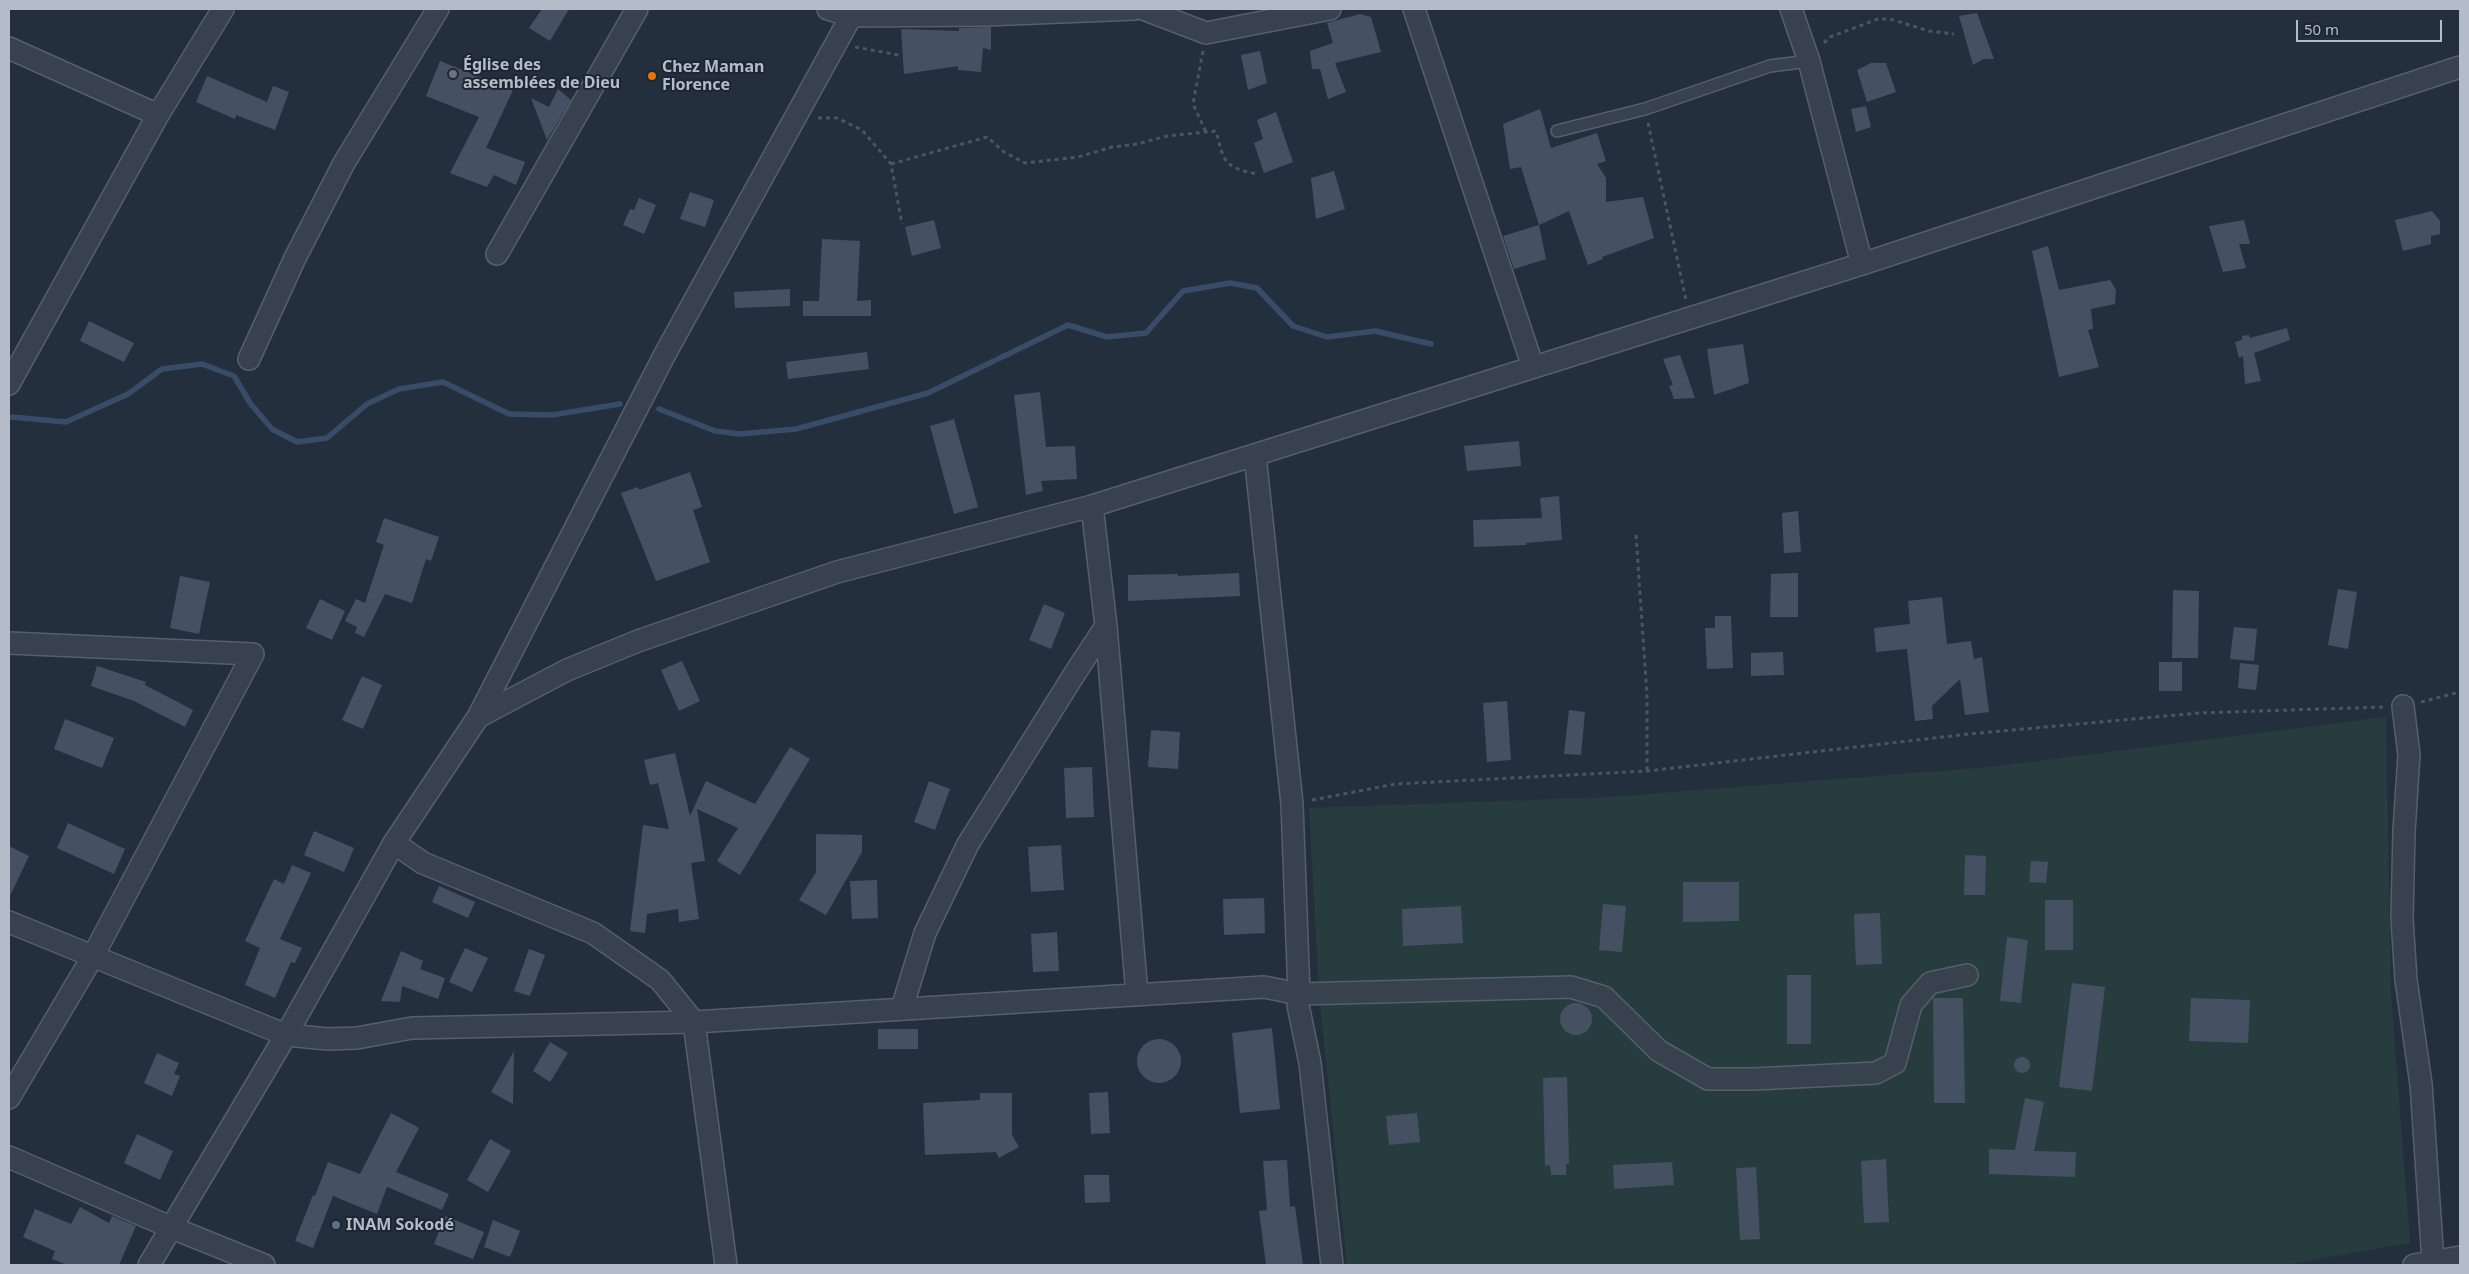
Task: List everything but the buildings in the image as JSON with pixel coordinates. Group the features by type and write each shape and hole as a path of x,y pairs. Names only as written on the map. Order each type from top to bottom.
{"street":[{"path":"9,384 158,116 223,9"},
{"path":"249,359 294,258 344,163 438,9"},
{"path":"497,254 637,9"},
{"path":"828,9 853,12 986,15 1135,9"},
{"path":"1143,9 1206,33 1330,9"},
{"path":"1414,9 1533,367"},
{"path":"1791,9 1809,61 1862,264"},
{"path":"149,1265 286,1035 394,843 478,717 665,354 853,12"},
{"path":"9,48 158,116"},
{"path":"478,717 567,670 638,641 837,572 1092,506 1862,264 2460,67"},
{"path":"1255,455 1292,804 1298,1005 1310,1063 1332,1265"},
{"path":"1092,506 1106,626 1137,996"},
{"path":"902,1008 925,933 968,844 1106,626"},
{"path":"9,643 254,654 93,956 9,1098"},
{"path":"2403,706 2409,755 2404,831 2402,919 2406,980 2421,1084 2424,1264 2460,1257"},
{"path":"394,843 422,862 593,933 660,980 694,1022 726,1265"},
{"path":"9,922 286,1035 328,1039 357,1038 412,1028 694,1022 1264,987 1299,994 1571,988 1604,997 1659,1051 1708,1079 1754,1079 1876,1073 1895,1063 1911,1005 1930,983 1967,975"},
{"path":"9,1157 170,1228 264,1265"}],"lane":[{"path":"1557,131 1644,109 1770,66 1809,61"}],"path":[{"path":"1809,61 1830,37 1878,19 1890,19 1929,31 1954,34"},
{"path":"1206,33 1193,104 1206,132"},
{"path":"850,46 899,55"},
{"path":"1644,109 1690,318"},
{"path":"792,123 818,118 837,118 862,130 891,164 902,224"},
{"path":"891,164 988,137 1004,152 1025,163 1078,157 1112,147 1137,144 1167,136 1216,131 1223,158 1239,171 1258,174"},
{"path":"1636,535 1647,695 1647,771"},
{"path":"1292,804 1396,784 1647,771 1969,734 2199,713 2403,706 2460,692"}],"green space":[{"path":"2386,717 2391,993 2410,1243 2285,1265 1347,1265 1319,993 1309,808 1610,797 1990,767"}],"waterway":[{"path":"659,409 715,431 740,434 796,429 928,393 1068,325 1107,337 1146,333 1183,291 1230,283 1257,288 1293,326 1327,337 1375,331 1431,344"},
{"path":"12,417 66,422 128,394 162,369 202,364 234,376 250,403 272,429 297,442 327,438 367,404 399,389 443,382 509,414 552,415 620,404"}],"place":[{"name":"Église des assemblées de Dieu","path":"453,74"},
{"name":"Chez Maman Florence","path":"652,76"},
{"name":"INAM Sokodé","path":"336,1225"}]}
